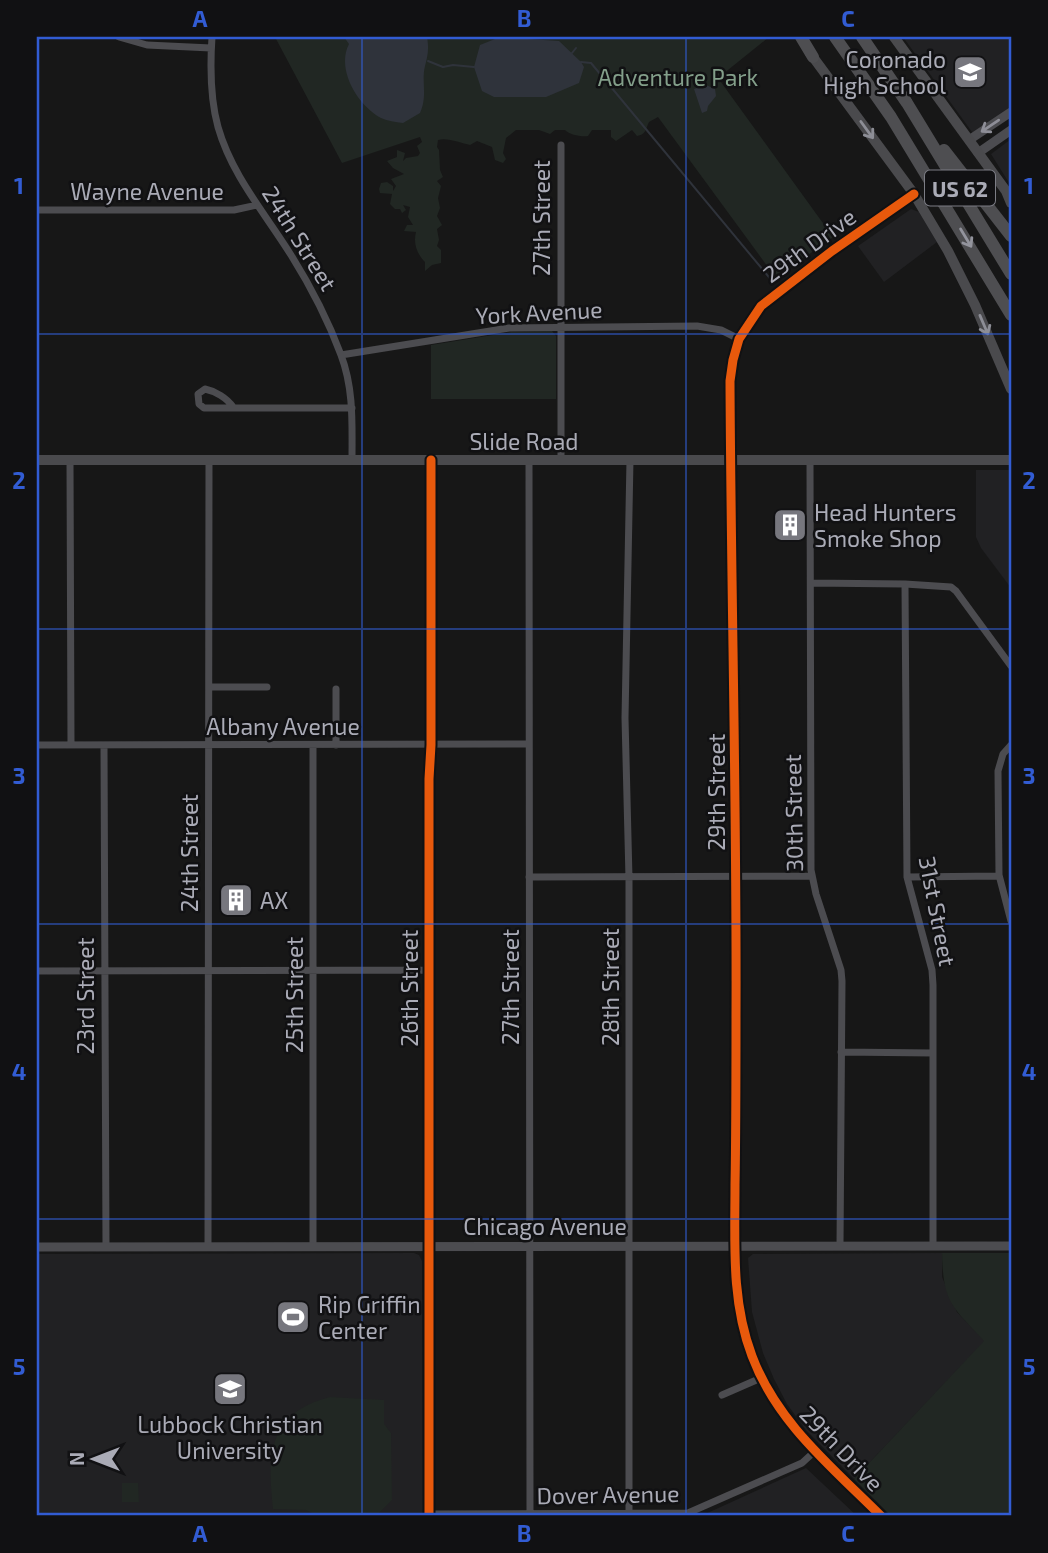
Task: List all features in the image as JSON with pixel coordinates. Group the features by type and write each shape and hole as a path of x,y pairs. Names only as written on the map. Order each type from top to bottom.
{"highway":[{"path":"799,37 813,57"},
{"name":"US 62","path":"835,37 891,117 1011,315"},
{"name":"US 62","path":"862,37 907,103 1011,274"},
{"path":"907,103 1011,236"}],"main road":[{"path":"894,37 1006,191 1011,203"},
{"path":"813,57 914,194 954,262 1011,389"},
{"path":"1006,459 1011,452"},
{"name":"Slide Road","path":"37,460 1006,459"}],"street":[{"path":"119,37 147,45 211,48"},
{"name":"24th Street","path":"212,37 213,102 218,127 234,168 309,285 341,355 349,383 352,408 352,460"},
{"path":"969,140 1011,112"},
{"path":"978,153 1011,130"},
{"name":"27th Street","path":"561,145 561,460"},
{"name":"29th Drive","path":"739,339 754,314 770,297 914,194"},
{"name":"Wayne Avenue","path":"37,211 234,210 257,205"},
{"name":"York Avenue","path":"341,355 509,328 698,326 721,330 739,339"},
{"name":"29th Street","path":"735,1246 736,878 730,381 739,339"},
{"path":"233,407 208,389 198,394 201,407 352,408"},
{"name":"30th Street","path":"810,459 812,876 841,970 840,1246"},
{"path":"70,460 71,745"},
{"name":"26th Street","path":"429,1515 432,460"},
{"name":"27th Street","path":"529,460 530,1514"},
{"name":"28th Street","path":"629,1514 629,878 625,719 630,460"},
{"name":"24th Street","path":"208,1246 209,461"},
{"path":"810,583 951,587 957,591 1011,666"},
{"name":"31st Street","path":"905,584 907,877 932,970 933,1246"},
{"path":"209,687 268,687"},
{"path":"336,689 336,745"},
{"name":"Albany Avenue","path":"37,745 529,744"},
{"name":"23rd Street","path":"104,745 106,1247"},
{"name":"25th Street","path":"313,745 313,1246"},
{"path":"1011,745 1003,754 998,771 999,876 1011,921"},
{"path":"529,877 812,876"},
{"path":"907,877 999,876"},
{"path":"37,971 429,970"},
{"path":"841,1052 933,1053"},
{"name":"29th Drive","path":"735,1246 741,1322 761,1378 779,1409 814,1452 881,1516"},
{"name":"Chicago Avenue","path":"37,1247 1011,1246"},
{"path":"722,1395 761,1378"},
{"name":"Dover Avenue","path":"429,1515 695,1511 802,1462 814,1452"}],"shaded area":[{"path":"344,37 427,37 424,100 420,113 403,123 389,121 372,112 364,104 351,86 347,75 345,64 349,44"},
{"name":"Coronado High School","path":"903,37 1011,37 1011,107 976,133 972,132"},
{"path":"495,39 559,41 584,67 579,83 546,97 494,97 482,91 474,67 480,45"},
{"path":"706,85 715,89 716,96 707,111 702,113 694,89"},
{"path":"1011,139 1011,186 991,154"},
{"path":"911,209 919,212 937,242 884,282 858,246"},
{"path":"976,470 1011,470 1011,588 981,548 976,537"},
{"path":"942,1253 942,1277 957,1312 985,1341 854,1479 806,1430 787,1404 774,1379 763,1353 752,1312 748,1258 753,1254"},
{"name":"Lubbock Christian University","path":"37,1254 419,1255 422,1261 423,1516 37,1516"},
{"path":"806,1468 857,1516 698,1516 703,1515"}],"green space":[{"name":"Adventure Park","path":"275,37 769,37 718,78 833,237 776,278 658,117 649,122 642,134 637,136 632,130 616,141 611,137 611,130 592,130 588,136 579,136 565,130 555,130 550,134 539,130 516,130 506,138 503,153 506,159 503,163 495,160 492,147 477,141 470,145 438,140 443,177 437,181 441,186 437,216 442,225 437,229 437,246 441,250 441,263 432,265 425,271 425,262 415,244 416,232 404,231 407,225 413,225 408,217 410,207 403,205 406,210 402,213 400,209 395,209 390,204 392,194 380,193 379,189 381,183 387,182 393,186 393,191 396,186 391,179 404,174 387,161 397,157 397,150 405,153 403,161 418,156 420,153 417,146 422,142 420,137 342,163"},
{"path":"552,331 556,336 556,399 431,399 431,345 511,332"},
{"path":"942,1253 1011,1253 1011,1516 891,1516 854,1479 984,1341 951,1303 944,1283"},
{"path":"330,1397 384,1400 384,1424 391,1433 392,1500 376,1516 318,1516 306,1510 273,1509 271,1471 276,1438 283,1425 294,1414 310,1404"},
{"path":"122,1483 138,1483 139,1502 122,1502"}],"waterway":[{"path":"572,53 576,48"},
{"path":"428,61 443,67 474,67"},
{"path":"581,62 591,63 773,282"}],"cycle path":[{"path":"881,1516 825,1462 776,1402 752,1356 737,1293 730,381 739,339 761,306 832,251 914,194"},
{"path":"429,1516 431,460"}],"place":[{"name":"Coronado High School","path":"970,72"},
{"name":"Head Hunters Smoke Shop","path":"790,525"},
{"name":"AX","path":"236,900"},
{"name":"Rip Griffin Center","path":"293,1317"},
{"name":"Lubbock Christian University","path":"230,1389"}]}
